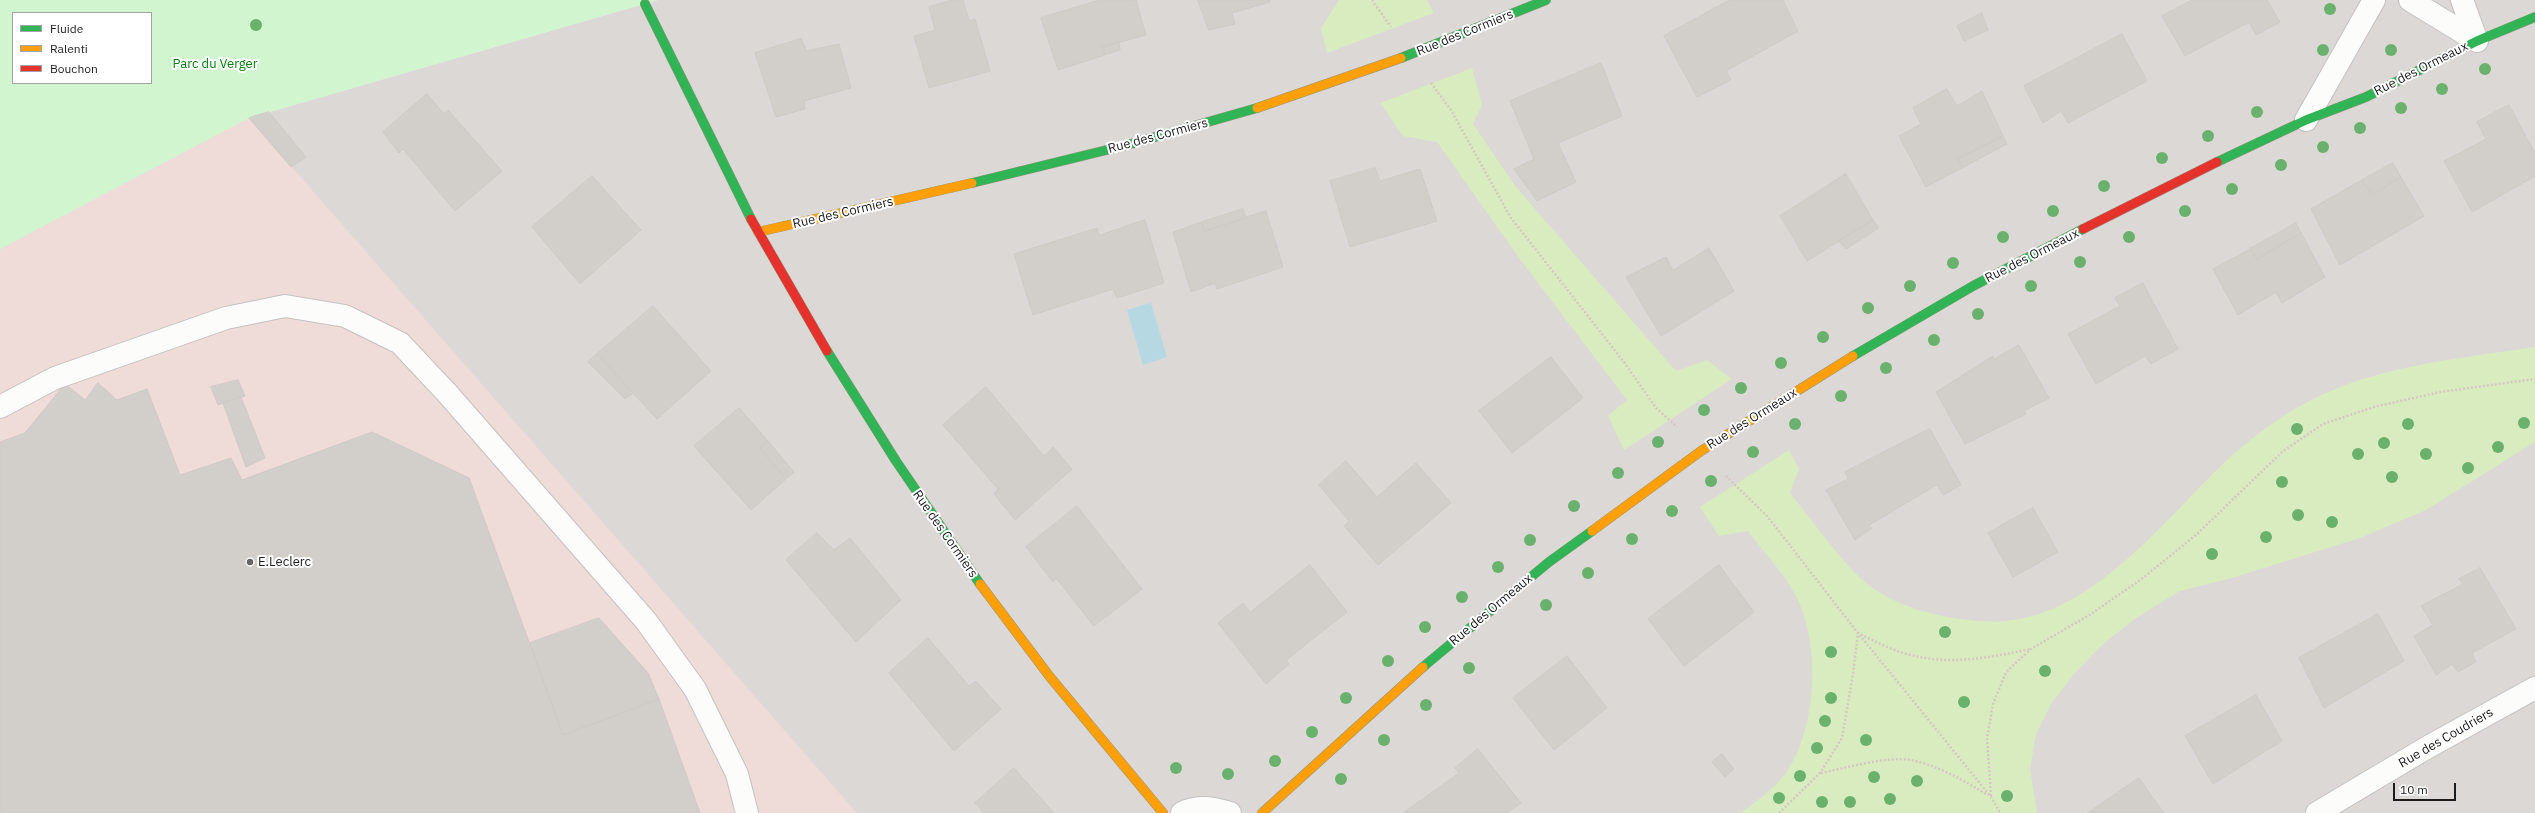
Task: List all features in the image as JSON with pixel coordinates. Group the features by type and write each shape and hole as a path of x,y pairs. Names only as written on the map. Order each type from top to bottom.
{"street":[{"name":"Rue des Cormiers","path":"758,232 1036,169 1249,111 1411,55 1546,0"},
{"path":"2306,120 2374,0"},
{"path":"2410,0 2477,41"},
{"path":"2462,0 2477,41"},
{"name":"Rue des Cormiers","path":"645,4 758,232 844,380 924,504 1020,640 1110,753 1163,813"},
{"name":"Rue des Ormeaux","path":"1262,813 1412,676 1549,562 1701,451 1825,372 1973,286 2148,195 2306,120 2366,97 2477,41 2535,17"},
{"path":"0,407 55,378 100,362 226,318 285,306 345,316 400,343 447,393 646,621 695,689 737,774 747,813"},
{"name":"Rue des Coudriers","path":"2317,813 2428,747 2535,688"},
{"path":"1182,813 1201,808 1219,809 1230,813"}],"path":[{"path":"1372,0 1451,110 1511,218 1624,362 1656,408 1768,516 1858,633 1990,797 2000,813"},
{"path":"1990,797 1987,738 1993,704 2006,672 2031,649 2091,614 2143,578 2197,534 2282,452 2323,424 2374,407 2440,392 2535,379"},
{"path":"1858,633 1915,656 1948,660 1984,659 2031,649"},
{"path":"1779,813 1820,773 1842,738 1853,674 1858,633"},
{"path":"1820,773 1874,762 1910,760 1948,771 1990,797"}],"shaded area":[{"path":"658,0 2535,0 2535,813 0,813 0,249 249,118"},
{"path":"249,118 857,813 0,813 0,249"}],"green space":[{"name":"Parc du Verger","path":"0,0 658,0 249,118 0,249"},
{"path":"1339,0 1427,0 1434,13 1327,53 1321,28"},
{"path":"1472,68 1482,105 1473,124 1516,187 1676,371 1707,360 1732,379 1624,450 1608,416 1627,400 1522,262 1437,142 1403,136 1380,103"},
{"path":"2535,347 2535,442 2426,510 2360,538 2232,578 2180,591 2133,620 2100,647 2074,674 2051,704 2036,734 2030,768 2037,813 1740,813 1772,789 1787,771 1797,753 1809,710 1812,687 1810,641 1805,619 1793,591 1748,531 1719,536 1700,507 1789,450 1799,469 1790,493 1840,555 1867,584 1889,598 1927,612 1953,618 1992,622 2005,621 2038,614 2069,601 2098,582 2126,560 2153,535 2235,453 2273,423 2304,404 2359,380 2388,372 2417,365"}],"water":[{"path":"1151,303 1167,357 1143,365 1127,310"}],"building":[{"path":"953,0 963,0 969,21 975,19 990,71 929,88 914,36 935,30 929,7"},
{"path":"1100,0 1136,0 1146,35 1103,47 1105,55 1058,70 1041,18"},
{"path":"1198,0 1270,0 1270,2 1232,13 1235,24 1209,30"},
{"path":"1730,0 1783,0 1798,31 1726,71 1731,80 1697,97 1664,36"},
{"path":"2192,0 2267,0 2280,22 2256,35 2249,22 2185,56 2162,16"},
{"path":"1982,13 1988,30 1964,41 1957,26"},
{"path":"2122,34 2147,81 2068,123 2061,111 2043,123 2024,86"},
{"path":"801,39 807,51 839,44 851,88 804,101 805,109 776,117 755,53"},
{"path":"1119,42 1120,50 1105,55 1103,47"},
{"path":"1601,63 1622,116 1558,143 1576,182 1537,201 1514,169 1534,159 1510,101"},
{"path":"1947,89 1957,106 1982,91 2003,136 1957,159 1962,168 1926,187 1899,136 1921,124 1913,108"},
{"path":"427,94 444,114 448,110 502,171 455,211 403,149 399,153 383,132"},
{"path":"2509,105 2535,153 2535,176 2472,212 2444,161 2486,139 2477,122"},
{"path":"269,112 306,157 291,167 249,118"},
{"path":"2003,136 2007,144 1962,168 1957,159"},
{"path":"2393,163 2401,177 2372,195 2362,180"},
{"path":"1375,168 1380,181 1420,169 1437,221 1350,247 1330,181"},
{"path":"1846,174 1873,220 1807,261 1780,216"},
{"path":"592,176 641,230 580,284 532,227"},
{"path":"2401,177 2424,216 2340,265 2311,209 2362,180 2372,195"},
{"path":"1243,209 1246,218 1204,231 1202,222"},
{"path":"1266,211 1283,267 1217,289 1215,283 1191,292 1173,232 1202,222 1204,231"},
{"path":"1145,220 1164,283 1117,298 1113,289 1033,315 1014,254 1097,228 1099,235"},
{"path":"1873,220 1879,228 1846,249 1839,241"},
{"path":"2296,223 2301,233 2257,259 2250,249"},
{"path":"2301,233 2325,277 2282,303 2276,292 2238,315 2213,269 2250,249 2257,259"},
{"path":"1709,248 1734,291 1661,336 1626,277 1666,257 1673,270"},
{"path":"2143,283 2178,349 2151,364 2145,356 2096,384 2068,334 2120,306 2115,298"},
{"path":"653,306 711,371 657,419 597,354"},
{"path":"2019,345 2049,398 2024,411 2026,414 1965,444 1936,392 1993,356 1994,359"},
{"path":"597,354 633,393 625,399 588,362"},
{"path":"1551,357 1583,398 1512,453 1479,411"},
{"path":"238,380 245,396 218,405 211,387"},
{"name":"E.Leclerc","path":"98,383 117,400 147,389 180,475 231,458 242,480 372,432 469,478 563,735 659,699 700,813 0,813 0,442 25,433 65,384 85,400"},
{"path":"986,387 1044,456 1053,447 1072,469 1015,520 994,494 998,489 943,425"},
{"path":"241,397 265,458 246,467 223,403"},
{"path":"739,408 768,441 760,448 786,479 751,510 694,446"},
{"path":"1930,429 1961,485 1943,495 1937,485 1869,525 1872,528 1855,540 1826,490 1848,479 1845,472"},
{"path":"768,441 794,472 786,479 760,448"},
{"path":"1346,461 1377,497 1416,463 1451,503 1378,565 1344,526 1349,521 1319,485"},
{"path":"1077,506 1142,589 1094,626 1056,578 1053,582 1026,547"},
{"path":"2033,508 2058,552 2013,577 1988,533"},
{"path":"817,533 834,550 850,538 901,600 856,642 786,560"},
{"path":"1310,565 1347,612 1286,660 1289,664 1266,684 1218,623 1243,603 1250,612"},
{"path":"1719,565 1754,612 1684,666 1648,619"},
{"path":"2480,568 2516,629 2472,653 2476,662 2458,672 2452,664 2436,675 2414,636 2433,625 2421,606 2463,584 2459,579"},
{"path":"2378,614 2404,661 2324,708 2299,658"},
{"path":"599,618 648,673 659,699 563,735 530,643"},
{"path":"928,638 969,686 976,681 1001,709 954,751 889,673"},
{"path":"1567,656 1607,708 1554,750 1513,698"},
{"path":"2256,695 2282,741 2213,784 2185,736"},
{"path":"1478,749 1521,803 1507,813 1403,813 1459,773 1455,768"},
{"path":"1722,754 1734,769 1725,777 1712,762"},
{"path":"1014,768 1054,813 984,813 975,803"},
{"path":"2139,778 2164,813 2088,813"}],"traffic: fast":[{"path":"1401,58 1546,0"},
{"path":"645,4 751,219"},
{"path":"2217,162 2306,120 2366,97 2477,41 2535,17"},
{"path":"972,183 1127,145 1257,108"},
{"path":"1853,356 1973,286 2083,229"},
{"path":"827,351 896,461 980,584"},
{"path":"1423,667 1549,562 1592,531"}],"traffic: slow":[{"path":"1257,108 1401,58"},
{"path":"758,232 972,183"},
{"path":"1592,531 1701,451 1853,356"},
{"path":"980,584 1050,677 1163,813"},
{"path":"1262,813 1423,667"}],"traffic: jam":[{"path":"2083,229 2217,162"},
{"path":"751,219 827,351"}],"place":[{"name":"E.Leclerc","path":"250,562"}]}
